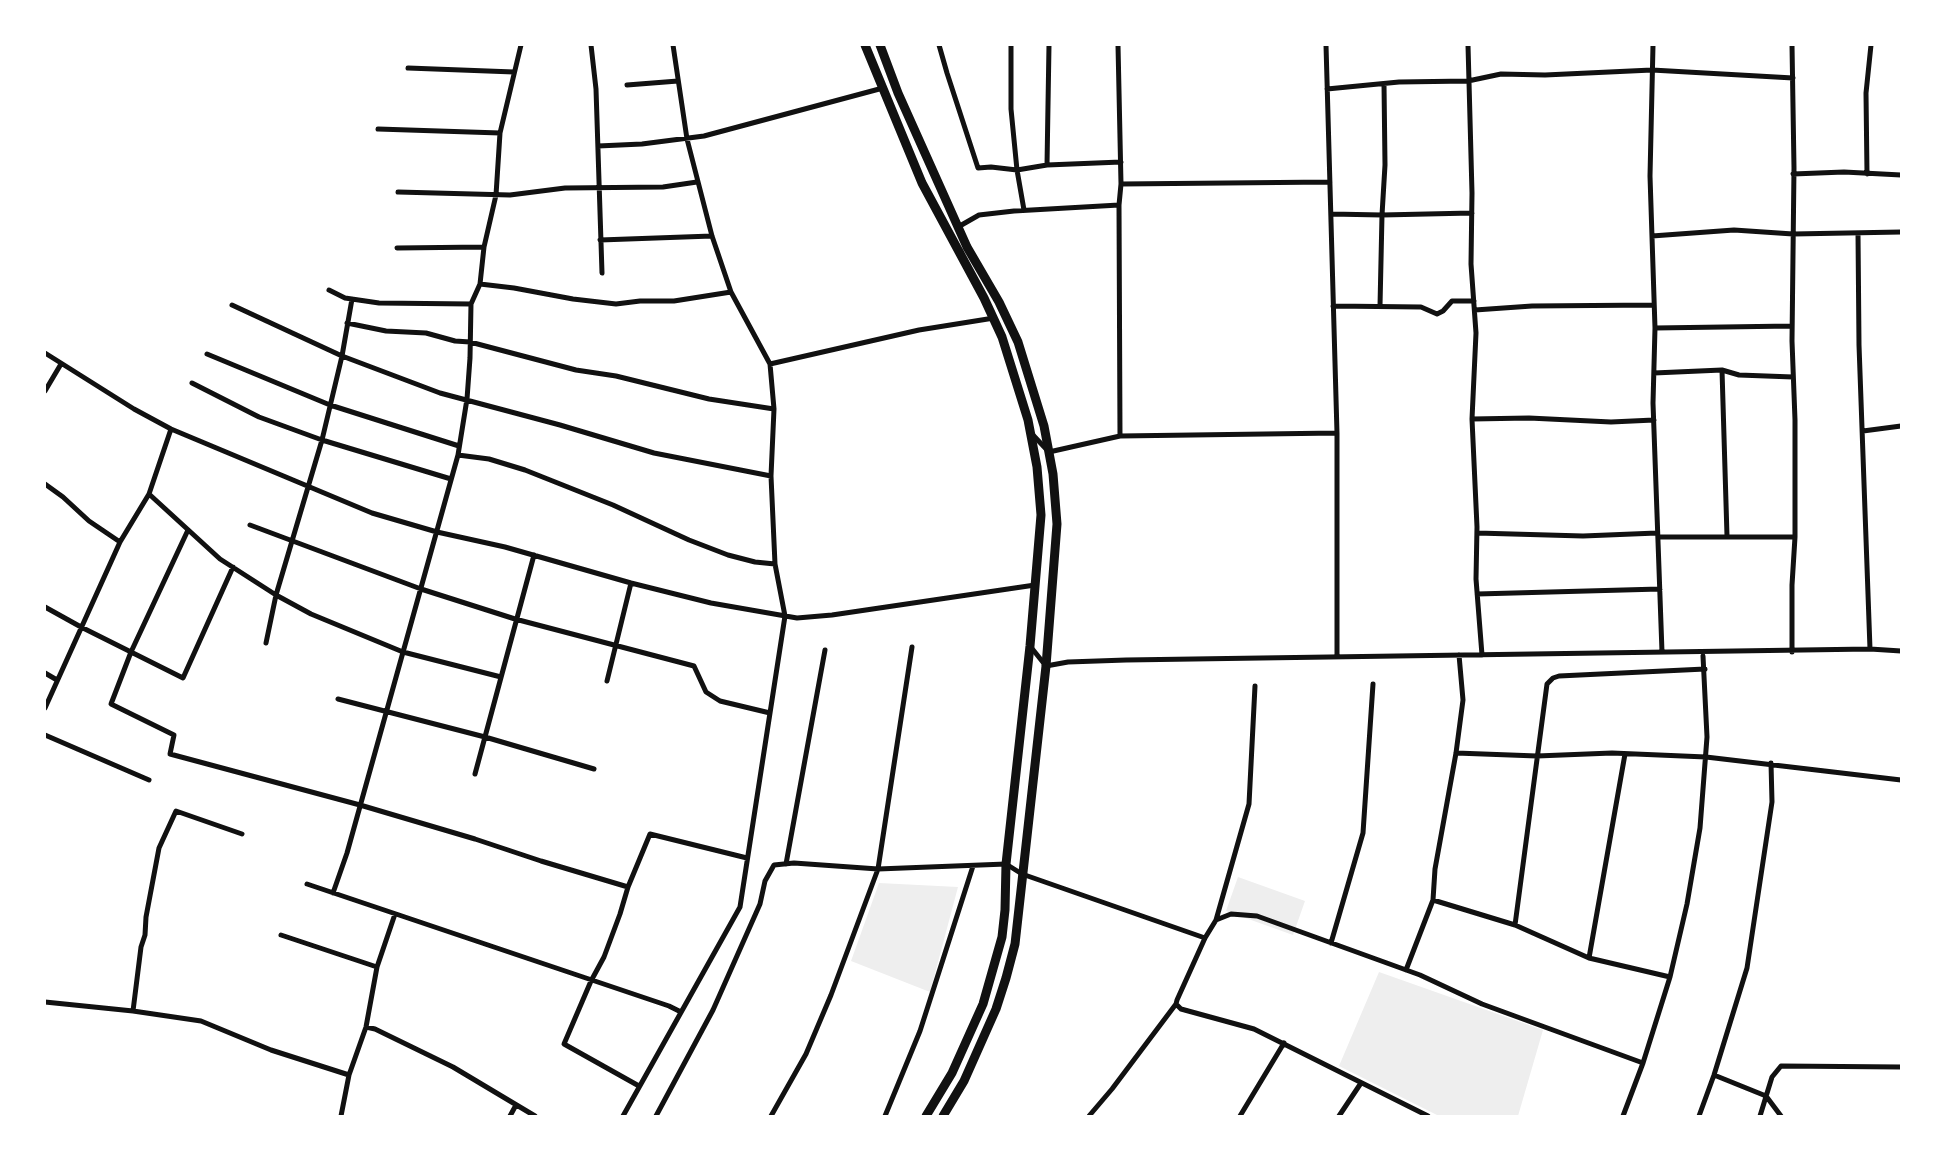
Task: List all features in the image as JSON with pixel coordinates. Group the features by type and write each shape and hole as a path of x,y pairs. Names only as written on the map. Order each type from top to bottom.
{"highway":[{"path":"865,45 922,183 994,318 1012,368 1030,433 1037,467 1042,515 1034,585 1030,646 1006,864 1002,937 983,1004 952,1073 926,1116"},
{"path":"880,45 898,93 967,247 999,302 1018,342 1044,426 1058,524 1046,666 1022,874 1019,920 1006,978 996,1010 964,1080 943,1116"}],"street":[{"path":"333,893 347,854 458,455 467,399 471,304 480,284 484,247 496,195 500,133 521,45"},
{"path":"591,45 596,89 602,273"},
{"path":"623,1116 740,907 785,616 775,564 771,476 774,409 770,364 731,292 712,236 687,139 673,45"},
{"path":"939,45 978,168 991,167 1017,170 1048,165 1121,162"},
{"path":"1011,45 1011,109 1017,170 1024,210"},
{"path":"1048,165 1049,45"},
{"path":"1118,45 1121,162 1119,205 1120,436"},
{"path":"1326,45 1337,433 1338,657"},
{"path":"1468,45 1472,264 1476,332 1472,419 1476,477 1477,594 1482,655"},
{"path":"1652,45 1650,176 1655,328 1654,420 1662,652"},
{"path":"1792,45 1794,174 1792,326 1796,420 1792,652"},
{"path":"1867,174 1866,93 1871,45"},
{"path":"408,68 514,72"},
{"path":"1327,90 1384,84 1468,81 1501,74 1545,76 1652,70 1793,78"},
{"path":"627,85 678,81"},
{"path":"1380,306 1385,165 1384,84"},
{"path":"598,146 687,139 768,120 775,116 883,88"},
{"path":"378,129 500,133"},
{"path":"1794,174 1901,175"},
{"path":"398,192 496,195 565,188 663,187 697,182"},
{"path":"1121,184 1330,182"},
{"path":"958,227 979,215 1024,210 1119,205"},
{"path":"1331,214 1382,215 1472,212"},
{"path":"1652,236 1734,230 1793,234 1901,232"},
{"path":"1858,232 1859,345 1870,650"},
{"path":"600,240 712,236"},
{"path":"397,248 484,247"},
{"path":"480,284 514,288 573,300 616,304 674,300 731,292"},
{"path":"329,290 352,299 379,304 471,304"},
{"path":"266,643 276,595 322,440 342,356 352,299"},
{"path":"1332,306 1422,306 1437,314 1452,301 1474,301"},
{"path":"232,305 342,356 440,393 467,399 654,453 771,476"},
{"path":"1475,310 1532,306 1654,305"},
{"path":"770,364 919,330 994,318"},
{"path":"348,323 386,331 426,334 455,341 470,342 576,370 609,375 709,399 774,409"},
{"path":"1655,328 1792,326"},
{"path":"45,352 134,409 170,428 372,513 437,532 505,546 631,583 711,603 797,618 832,615 1034,585"},
{"path":"207,354 330,405 459,446"},
{"path":"45,391 61,364"},
{"path":"1654,373 1722,370 1739,375 1794,377"},
{"path":"1722,370 1727,536"},
{"path":"192,383 259,417 322,440 451,479"},
{"path":"1472,419 1528,418 1611,422 1654,420"},
{"path":"1863,431 1901,426"},
{"path":"45,708 120,542 149,494 170,428"},
{"path":"1030,433 1048,452 1120,436 1337,433"},
{"path":"458,455 489,459 525,470 613,505 689,540 728,555 755,562 775,564"},
{"path":"45,484 63,497 89,521 120,542"},
{"path":"149,494 220,559 276,595 311,614 403,652 501,677"},
{"path":"250,525 420,589 515,619 694,666 706,692 720,701 770,713"},
{"path":"188,530 131,652 111,704 174,735 170,754 475,838 541,861 628,887"},
{"path":"1477,533 1583,536 1795,537"},
{"path":"475,774 515,619 534,555"},
{"path":"45,608 183,678 233,567"},
{"path":"607,681 614,646 631,583"},
{"path":"1477,594 1660,589"},
{"path":"1030,646 1046,666 1068,662 1116,660 1662,652 1901,651"},
{"path":"771,1116 806,1054 831,995 878,869 912,647"},
{"path":"786,864 825,650"},
{"path":"1406,970 1433,900 1435,869 1456,753 1463,700 1459,655"},
{"path":"1623,1116 1643,1063 1670,976 1687,904 1700,828 1706,757 1705,669 1703,656"},
{"path":"1515,925 1547,684 1553,678 1572,675 1705,669"},
{"path":"45,673 57,680"},
{"path":"1331,943 1363,833 1373,684"},
{"path":"1090,1116 1176,1004 1204,938 1216,920 1249,804 1255,686"},
{"path":"338,699 485,737 594,769"},
{"path":"45,735 149,780"},
{"path":"1456,753 1537,756 1624,754 1706,757 1901,780"},
{"path":"1589,958 1624,754"},
{"path":"1699,1116 1714,1075 1747,968 1772,802 1771,764"},
{"path":"133,1011 141,947 145,935 146,917 159,848 176,811 242,834"},
{"path":"640,1086 564,1044 591,981 604,957 628,887 650,834 747,858"},
{"path":"656,1116 713,1010 760,904 765,881 774,865 878,869 1006,864 1022,874 1204,938"},
{"path":"885,1116 920,1031 973,866"},
{"path":"307,884 669,1006 681,1012"},
{"path":"1433,900 1515,925 1589,958 1670,976"},
{"path":"341,1116 349,1075 366,1027 378,967 395,914"},
{"path":"1216,920 1231,914 1258,916 1406,970 1482,1004 1643,1063"},
{"path":"281,935 378,967"},
{"path":"45,1002 133,1011 201,1021 272,1050 349,1075"},
{"path":"1176,1004 1186,1011 1254,1029 1428,1116"},
{"path":"366,1027 375,1029 453,1067 535,1116"},
{"path":"1240,1116 1284,1043"},
{"path":"1760,1116 1772,1077 1781,1066 1901,1067"},
{"path":"1714,1075 1766,1096 1781,1116"},
{"path":"1340,1116 1361,1083"},
{"path":"510,1116 516,1105"}],"shaded area":[{"path":"1238,877 1305,901 1293,935 1226,911"},
{"path":"879,883 958,887 930,992 851,961"},
{"path":"1379,972 1543,1030 1518,1116 1439,1116 1339,1066"}]}
